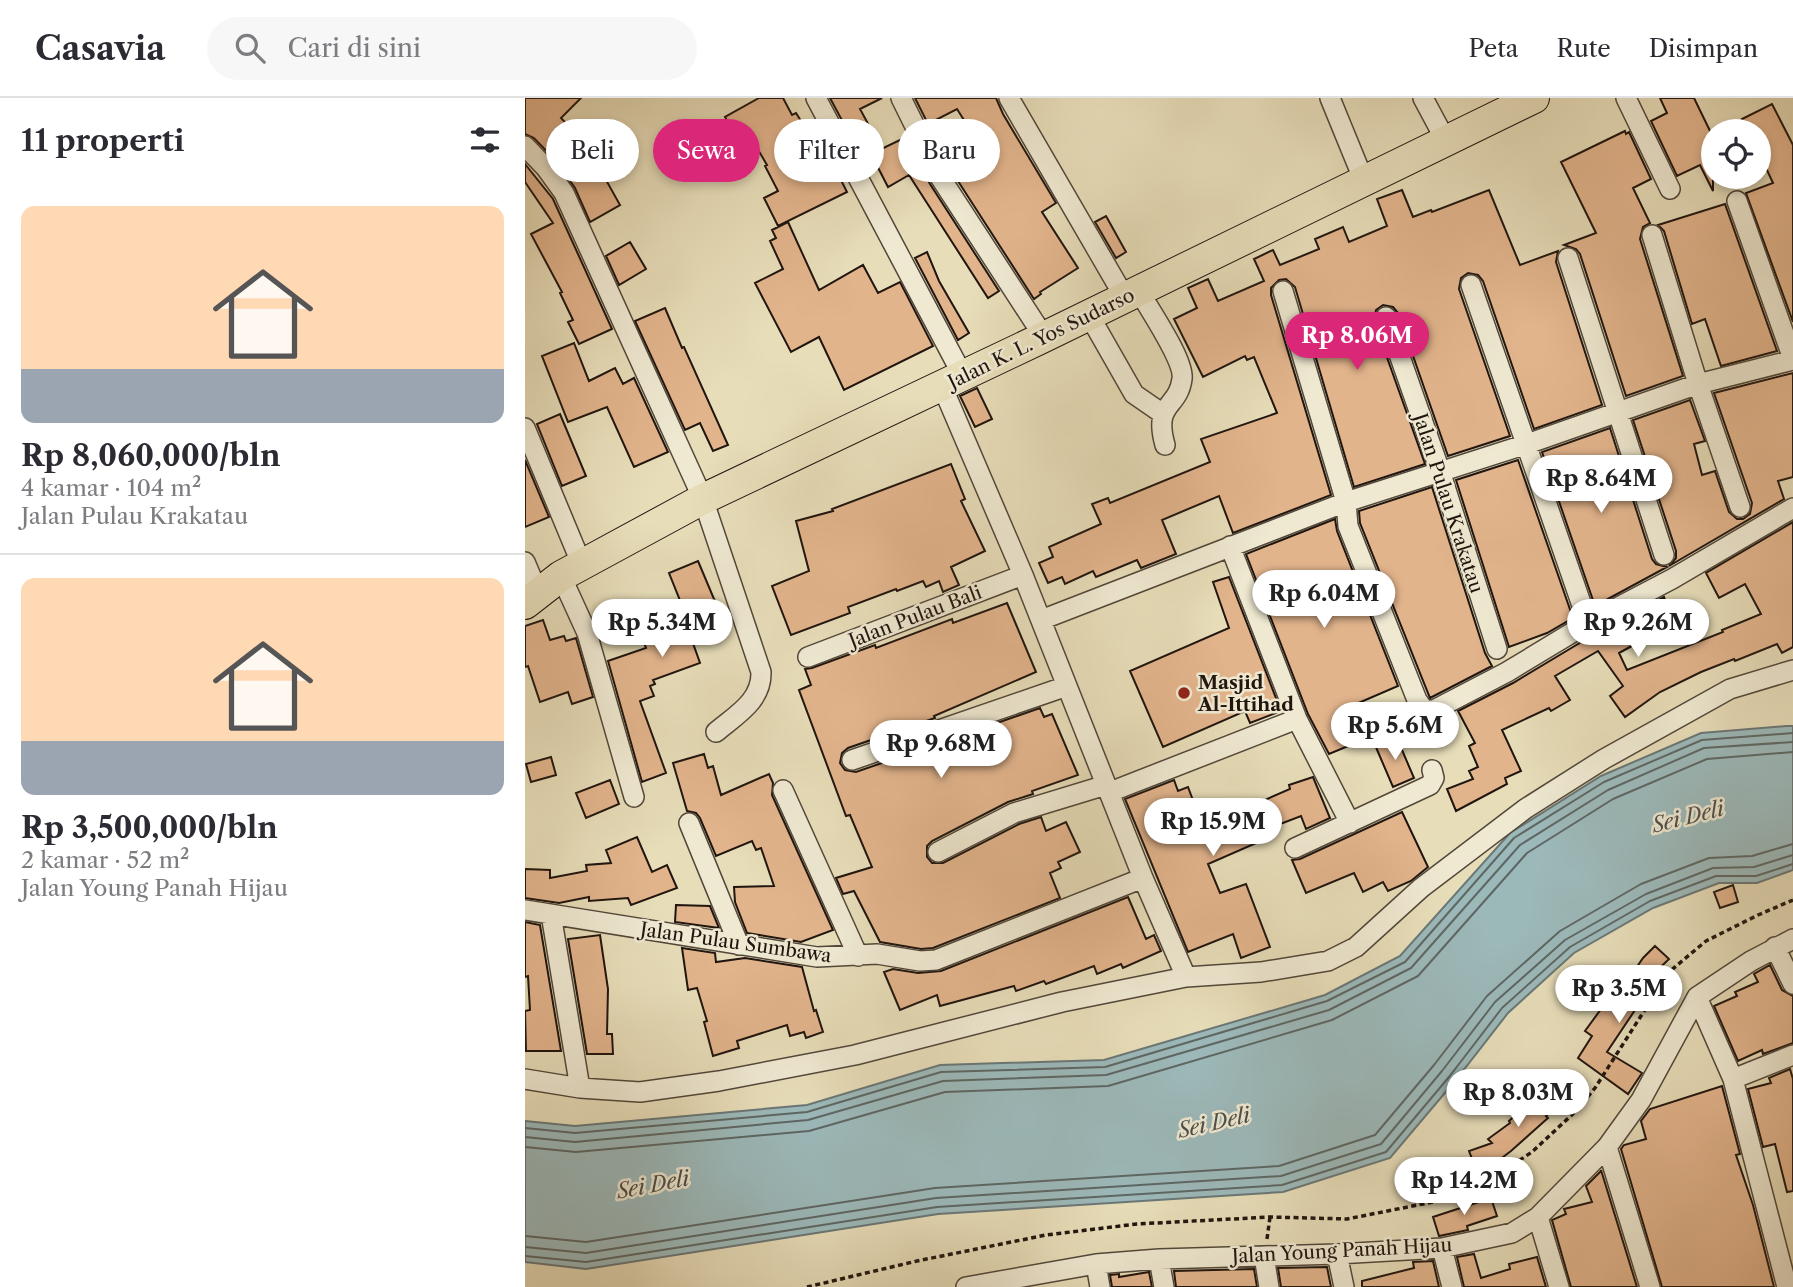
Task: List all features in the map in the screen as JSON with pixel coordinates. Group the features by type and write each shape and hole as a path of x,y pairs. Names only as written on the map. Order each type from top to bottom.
{"highway":[{"name":"Jalan K. L. Yos Sudarso","path":"551,584 703,499 1090,315 1534,98"}],"street":[{"path":"816,98 952,381 1041,621 1143,878 1186,977"},
{"path":"901,98 940,177 1044,337"},
{"path":"1009,98 1132,294 1169,342 1182,371 1182,382 1163,414 1161,429 1165,445"},
{"path":"1330,98 1364,181"},
{"path":"1423,98 1446,141"},
{"path":"1626,98 1670,188"},
{"path":"525,146 546,168 564,193 703,499 761,672 761,683 752,703 716,732"},
{"path":"1041,621 1346,502 1527,444 1698,384 1793,360 1737,201"},
{"path":"1652,235 1740,507"},
{"path":"1568,258 1664,555"},
{"path":"1471,285 1588,623"},
{"path":"1283,291 1346,502 1348,526 1423,710 1434,710 1470,691 1588,623 1672,579 1793,508"},
{"path":"1090,315 1134,394 1163,414"},
{"name":"Jalan Pulau Krakatau","path":"1386,317 1440,471 1497,649"},
{"path":"525,428 551,584"},
{"path":"1230,546 1297,719 1350,823"},
{"path":"525,562 551,584 587,633 634,797"},
{"name":"Jalan Pulau Bali","path":"808,657 1023,575"},
{"path":"525,1079 580,1088 640,1092 719,1081 855,1055 1062,1002 1186,977 1261,972 1328,961 1356,947 1421,888 1525,809 1604,758 1730,689 1793,670"},
{"path":"852,760 1067,686"},
{"path":"938,852 1014,813 1108,788 1297,719"},
{"path":"1295,848 1430,785 1434,778 1432,770"},
{"path":"783,790 858,956"},
{"path":"689,823 739,945"},
{"name":"Jalan Pulau Sumbawa","path":"525,910 817,957 877,954 920,961 936,960 1143,878"},
{"path":"551,914 580,1088"},
{"path":"1784,943 1793,984"},
{"name":"Jalan Young Panah Hijau","path":"966,1287 1027,1282 1096,1264 1442,1248 1512,1233 1538,1217 1607,1147 1641,1100 1697,996 1784,943"},
{"path":"1697,996 1733,1079 1787,1287"},
{"path":"1733,1079 1793,1055"},
{"path":"1607,1147 1650,1287"},
{"path":"1538,1217 1559,1287"},
{"path":"1442,1248 1452,1287"},
{"path":"1337,1254 1343,1287"},
{"path":"1264,1256 1269,1287"},
{"path":"1159,1259 1164,1287"},
{"path":"1096,1264 1100,1287"}],"path":[{"path":"807,1287 916,1261 1046,1235 1137,1224 1270,1217 1347,1219 1443,1200 1479,1186 1532,1152 1576,1111 1595,1088 1669,972 1706,941 1793,901"}],"water":[{"name":"Sei Deli","path":"1793,726 1793,870 1757,883 1719,883 1653,908 1574,953 1508,1013 1390,1158 1283,1192 938,1214 586,1269 525,1262 525,1121 575,1126 807,1105 940,1065 1104,1060 1325,995 1400,956 1510,833 1601,776 1701,733"}],"building":[{"path":"525,98 581,98 562,119 546,119 546,151 534,138 525,134"},
{"path":"759,98 783,98 792,115 796,113 800,119 774,119 774,182 842,182 847,192 778,226 764,198 778,191 760,153 760,119 725,117"},
{"path":"830,98 882,98 860,109 865,119 841,119"},
{"path":"915,98 996,98 1056,203 1042,212 1078,268 1040,292 1034,299 959,182 1000,182 1000,119 963,119 957,109 938,119 926,119"},
{"path":"1660,98 1694,98 1704,119 1701,119 1701,167 1700,165 1677,176 1651,121 1667,113"},
{"path":"1772,104 1793,145 1793,322 1746,193 1757,189 1771,189 1771,119 1742,119"},
{"path":"1625,131 1626,134 1629,132 1651,179 1633,188 1650,223 1643,227 1640,239 1683,376 1626,396 1580,254 1576,249 1564,245 1596,233 1561,162"},
{"path":"898,141 898,181 888,187 884,179 884,148"},
{"path":"525,164 553,199 612,329 579,344 568,322 573,320 560,293 562,292 531,234 553,223 525,182"},
{"path":"571,182 607,182 620,205 590,222"},
{"path":"913,182 929,182 999,291 988,298"},
{"path":"1402,190 1413,217 1489,190 1520,265 1558,251 1556,262 1602,405 1534,429 1483,281 1478,275 1468,273 1461,278 1459,289 1510,436 1448,456 1398,313 1393,307 1383,305 1376,310 1374,321 1425,464 1354,487 1295,287 1286,279 1279,280 1271,288 1271,295 1331,495 1233,533 1219,496 1162,520 1176,554 1141,568 1137,560 1096,577 1093,571 1065,584 1062,577 1048,583 1039,563 1053,557 1049,547 1101,524 1092,504 1108,498 1110,503 1210,462 1201,439 1277,413 1254,357 1247,360 1245,356 1203,377 1174,319 1197,308 1188,288 1208,279 1218,301 1264,281 1254,259 1273,250 1280,265 1319,249 1315,239 1343,227 1349,242 1387,226 1377,199"},
{"path":"1725,204 1777,351 1721,366 1705,319 1692,324 1664,231 1658,225"},
{"path":"1106,216 1126,252 1116,258 1095,222"},
{"path":"788,222 819,290 863,265 878,293 900,282 933,346 844,390 819,337 791,352 755,283 783,269 770,241 776,238 772,230"},
{"path":"630,242 646,269 619,285 606,256"},
{"path":"927,252 939,281 969,333 958,340 915,258"},
{"path":"665,308 728,445 713,451 700,423 685,430 635,321"},
{"path":"574,343 589,381 615,368 623,384 634,378 668,452 634,467 607,407 568,422 542,356"},
{"path":"1793,373 1793,477 1778,481 1784,499 1669,566 1676,558 1676,551 1633,420 1690,400 1705,441 1694,444 1702,475 1715,471 1729,512 1737,519 1743,519 1750,514 1752,503 1714,393"},
{"path":"977,388 992,419 975,427 960,396"},
{"path":"560,414 586,476 562,486 537,424"},
{"path":"1610,428 1652,559 1656,564 1667,567 1595,606 1542,452"},
{"path":"525,460 549,517 525,527"},
{"path":"1518,460 1573,618 1547,633 1509,647 1456,480"},
{"path":"951,464 965,499 961,501 985,551 951,567 959,585 943,592 939,581 926,587 923,581 897,591 896,589 848,607 850,613 791,635 772,586 809,571 796,521 833,511 832,509"},
{"path":"1432,487 1485,653 1492,666 1430,698 1360,523 1359,511"},
{"path":"1335,519 1337,531 1398,686 1356,704 1370,737 1329,754 1308,714 1246,554"},
{"path":"1793,522 1793,647 1782,653 1777,644 1701,672 1660,692 1625,717 1610,696 1623,686 1598,651 1555,676 1570,700 1551,711 1549,708 1502,730 1521,771 1505,778 1507,784 1456,811 1447,789 1473,779 1469,771 1478,767 1469,746 1475,743 1458,711 1513,683 1598,632 1664,597 1679,620 1619,653 1627,670 1761,614 1745,584 1719,598 1706,573"},
{"path":"698,561 722,618 689,632 700,663 653,680 655,684 650,686 654,696 640,701 666,773 642,782 608,661 646,648 635,620 681,603 669,573"},
{"path":"1229,577 1281,711 1250,723 1245,711 1163,747 1130,671 1229,628 1213,582"},
{"path":"1007,603 1036,672 934,716 935,718 848,748 842,753 840,763 845,770 856,772 1040,708 1044,717 1052,714 1078,775 1032,791 1033,794 1008,802 932,841 927,846 927,857 932,863 943,863 1019,824 1041,817 1046,831 1066,822 1080,852 1058,862 1061,868 1050,873 1060,898 933,948 921,949 880,942 854,891 843,894 836,878 872,867 850,815 846,816 799,690 811,685 805,669 875,645 876,648 952,619 953,623"},
{"path":"543,620 550,640 564,636 566,641 576,638 593,697 572,704 568,692 540,702 528,666 525,667 525,626"},
{"path":"1396,736 1414,778 1393,787 1375,745"},
{"path":"704,754 708,768 713,766 721,795 769,774 773,783 772,795 833,930 801,942 747,933 735,902 734,887 774,886 761,848 756,850 752,841 716,856 700,818 696,813 687,811 673,763"},
{"path":"551,757 556,775 531,782 526,764"},
{"path":"1313,777 1330,818 1306,829 1301,816 1267,829 1270,837 1208,864 1220,893 1246,884 1270,947 1241,958 1233,934 1188,952 1125,799 1174,780 1178,791 1188,787 1203,827 1206,826 1207,829 1268,802 1267,799 1290,789 1289,785"},
{"path":"610,780 619,804 586,818 576,793"},
{"path":"1402,812 1428,867 1411,881 1388,891 1383,882 1363,892 1354,873 1306,893 1292,860 1300,859"},
{"path":"637,837 652,872 667,865 677,888 631,905 628,898 589,901 589,897 559,903 525,898 525,869 550,870 550,878 587,871 586,865 611,863 606,850"},
{"path":"1733,885 1738,902 1720,908 1714,892"},
{"path":"1128,897 1146,939 1154,935 1161,951 1123,968 1121,964 1097,974 1094,966 1046,984 1044,981 1016,991 1014,986 940,1006 937,995 900,1010 884,972 893,969 918,973 941,971"},
{"path":"676,905 710,906 719,928 675,922"},
{"path":"525,922 540,925 561,1051 526,1051 525,1011 530,1010 528,976 525,977"},
{"path":"600,935 608,989 607,1034 612,1034 613,1054 587,1054 568,939"},
{"path":"1655,946 1669,959 1640,987 1647,992 1607,1052 1642,1073 1628,1094 1578,1058 1592,1036 1585,1031 1604,1005 1609,1008 1643,958"},
{"path":"682,948 715,953 716,962 745,958 802,967 814,1011 816,1010 823,1032 806,1038 804,1032 790,1036 787,1025 737,1041 739,1048 713,1056 704,1022 707,1021 697,988 688,990"},
{"path":"1770,965 1782,990 1793,996 1793,1043 1763,1054 1762,1050 1738,1061 1714,1006 1737,996 1735,992 1758,982 1754,974"},
{"path":"1790,1069 1793,1079 1793,1191 1787,1192 1775,1144 1763,1147 1748,1089 1771,1083 1769,1078"},
{"path":"1555,1084 1567,1097 1511,1151 1494,1164 1477,1171 1469,1151 1492,1143 1488,1139"},
{"path":"1722,1086 1740,1154 1736,1155 1753,1205 1774,1287 1662,1287 1621,1149 1624,1145 1646,1139 1641,1121 1650,1109"},
{"path":"1601,1171 1637,1287 1571,1287 1552,1220 1566,1214 1564,1209 1592,1202 1586,1186"},
{"path":"1491,1198 1497,1216 1467,1226 1468,1230 1439,1236 1433,1217"},
{"path":"1474,1254 1481,1278 1510,1269 1509,1264 1537,1257 1546,1287 1464,1287 1457,1257"},
{"path":"1433,1261 1439,1287 1362,1287 1362,1281 1414,1268 1413,1262"},
{"path":"1327,1267 1331,1287 1281,1287 1278,1268"},
{"path":"1254,1269 1257,1287 1176,1287 1174,1271"},
{"path":"1149,1272 1152,1287 1112,1287 1110,1275 1119,1274 1119,1277"}],"place":[{"name":"Masjid Al-Ittihad","path":"1184,693"}]}
